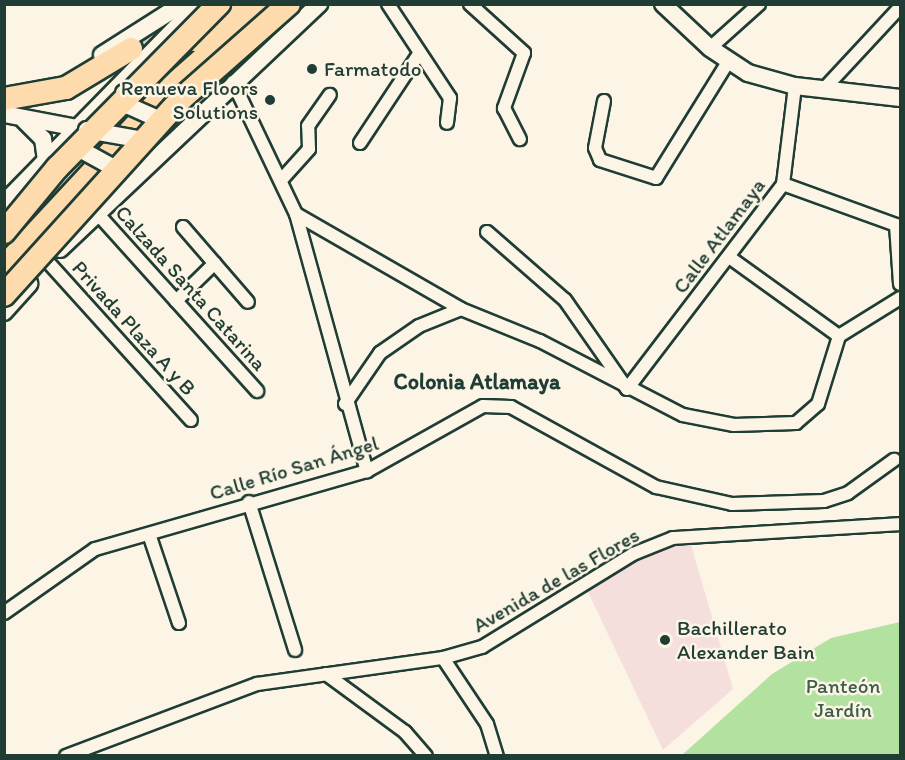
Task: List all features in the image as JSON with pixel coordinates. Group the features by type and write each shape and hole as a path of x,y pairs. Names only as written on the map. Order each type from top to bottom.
{"highway":[{"path":"4,232 57,168 219,4"},
{"path":"4,241 158,72 238,4"},
{"path":"4,267 172,86 265,4"},
{"path":"4,295 180,100 289,4"},
{"path":"8,110 131,60"}],"main road":[{"path":"4,87 64,77 182,4"},
{"path":"4,203 46,160 68,146 131,60 199,4"},
{"path":"4,312 48,262 128,180 319,4"},
{"path":"663,4 728,62 795,86 900,98"},
{"path":"131,60 124,93 129,106 160,120 188,123"},
{"path":"8,110 80,129 168,143"},
{"path":"8,110 39,132 46,160"},
{"path":"68,146 114,168 128,180"}],"street":[{"path":"388,4 450,98 447,123"},
{"path":"470,4 524,53 504,108 520,139"},
{"path":"710,48 759,4"},
{"path":"823,90 900,7"},
{"path":"360,144 419,54"},
{"path":"604,102 595,148 600,160 656,178 728,62"},
{"path":"233,82 283,178 296,214 345,404 367,471"},
{"name":"Calle Atlamaya","path":"627,389 783,184 795,86"},
{"path":"283,178 309,149 308,126 330,95"},
{"path":"783,184 896,225 900,284"},
{"name":"Calzada Santa Catarina","path":"96,212 257,391"},
{"path":"296,214 462,309 540,340 627,389 683,415 734,426 796,423 818,404 839,336 900,298"},
{"path":"183,227 248,302"},
{"path":"486,232 565,300 627,389"},
{"path":"729,257 839,336"},
{"name":"Privada Plaza A y B","path":"48,262 190,420"},
{"path":"177,301 215,263"},
{"path":"345,404 380,353 419,326 462,309"},
{"name":"Calle Río San Ángel","path":"4,613 95,549 249,502 367,471 417,446 462,414 497,405 564,433 656,488 732,504 824,501 848,493 894,460"},
{"path":"249,502 295,650"},
{"name":"Avenida de las Flores","path":"66,756 257,684 443,658 497,640 633,554 673,538 900,524"},
{"path":"149,534 179,623"},
{"path":"443,658 487,724 497,756"},
{"path":"326,674 405,732 426,756"}],"shaded area":[{"name":"Bachillerato Alexander Bain","path":"690,541 733,689 663,750 587,590 661,548"}],"green space":[{"name":"Panteón Jardín","path":"900,622 900,755 682,755 772,674 831,638"}],"tunnel":[{"path":"131,49 185,24"}],"place":[{"name":"Farmatodo","path":"312,69"},
{"name":"Renueva Floors Solutions","path":"270,100"},
{"name":"Bachillerato Alexander Bain","path":"665,640"}],"district":[{"name":"Colonia Atlamaya","path":"477,382"}]}
